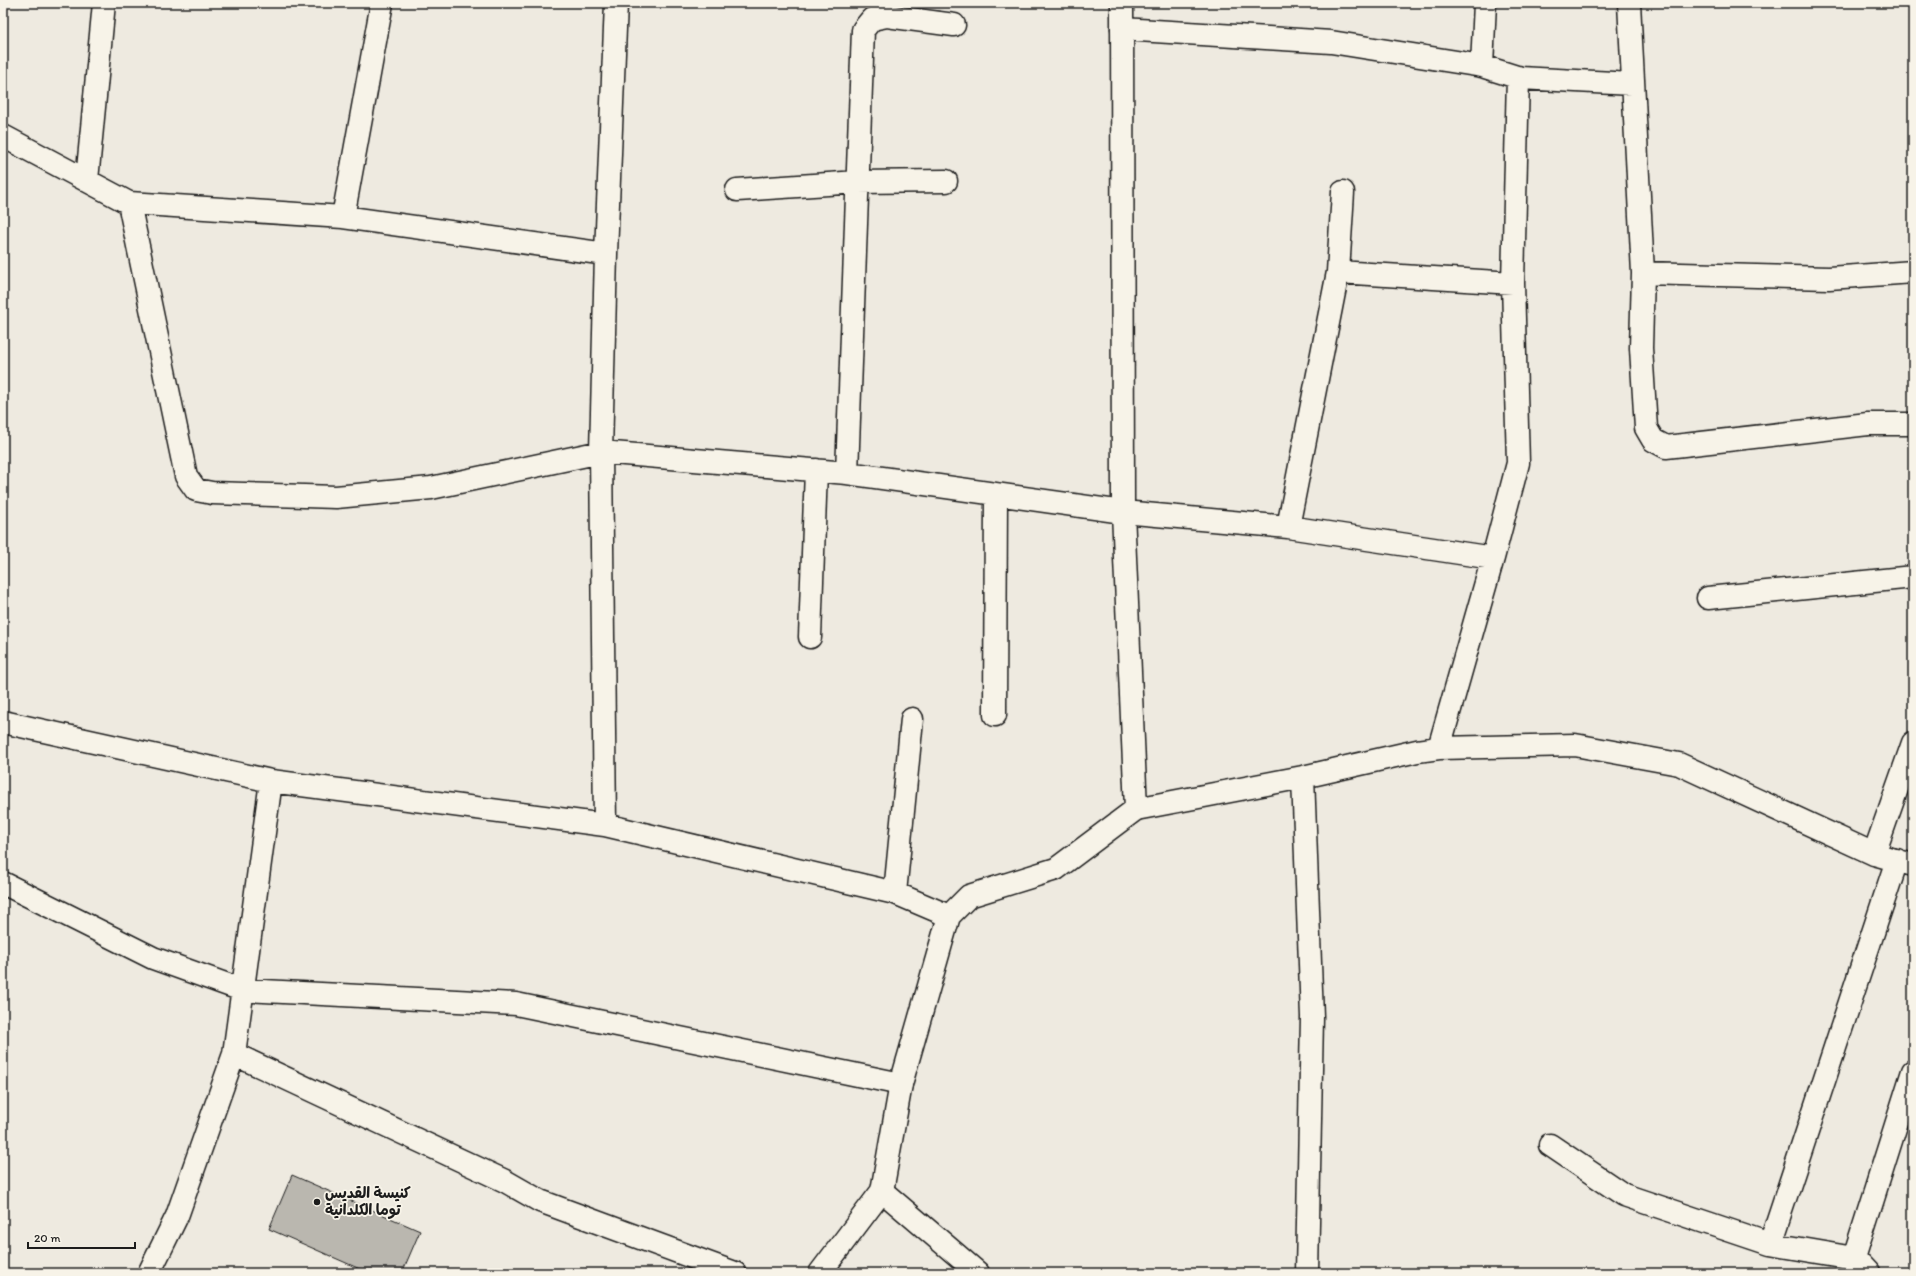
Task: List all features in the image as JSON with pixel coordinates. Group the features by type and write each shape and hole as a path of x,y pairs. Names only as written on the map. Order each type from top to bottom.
{"street":[{"path":"87,180 104,3"},
{"path":"343,217 382,3"},
{"path":"605,825 602,452 606,254 616,3"},
{"path":"1122,3 1123,512 1136,809"},
{"path":"1482,66 1485,3"},
{"path":"1628,3 1643,273 1642,348 1646,428 1652,440 1666,447 1868,424 1913,424"},
{"path":"847,473 863,30 872,19 887,16 954,24"},
{"path":"1122,29 1331,42 1482,66 1518,77 1632,84"},
{"path":"1439,748 1493,558 1518,463 1513,283 1518,77"},
{"path":"3,136 129,202 343,217 606,254"},
{"path":"736,190 858,182 946,181"},
{"path":"1288,527 1338,272 1343,192"},
{"path":"129,202 186,476 196,490 212,494 336,497 407,491 431,488 602,452 847,473 1123,512 1288,527 1493,558"},
{"path":"1338,272 1513,283"},
{"path":"1643,273 1829,278 1913,272"},
{"path":"810,637 816,470"},
{"path":"995,715 996,494"},
{"path":"1708,598 1913,577"},
{"path":"895,893 912,719"},
{"path":"3,722 271,781 605,825 895,893 949,916"},
{"path":"1874,854 1913,743"},
{"path":"820,1273 882,1191 901,1084 949,916 969,896 1056,869 1136,809 1303,778 1417,751 1439,748 1575,745 1679,764 1874,854 1905,863 1770,1244"},
{"path":"1303,778 1312,1017 1306,1273"},
{"path":"149,1273 177,1216 234,1054 271,781"},
{"path":"3,883 153,958 242,990 516,1004 901,1084"},
{"path":"234,1054 505,1181 540,1201 735,1273"},
{"path":"1550,1145 1624,1195 1770,1244 1861,1265 1913,1071"},
{"path":"882,1191 978,1273"}],"building":[{"name":"كنيسة القديس توما الكلدانية","path":"292,1175 420,1231 402,1273 369,1273 269,1229"}],"place":[{"name":"كنيسة القديس توما الكلدانية","path":"317,1202"}]}
